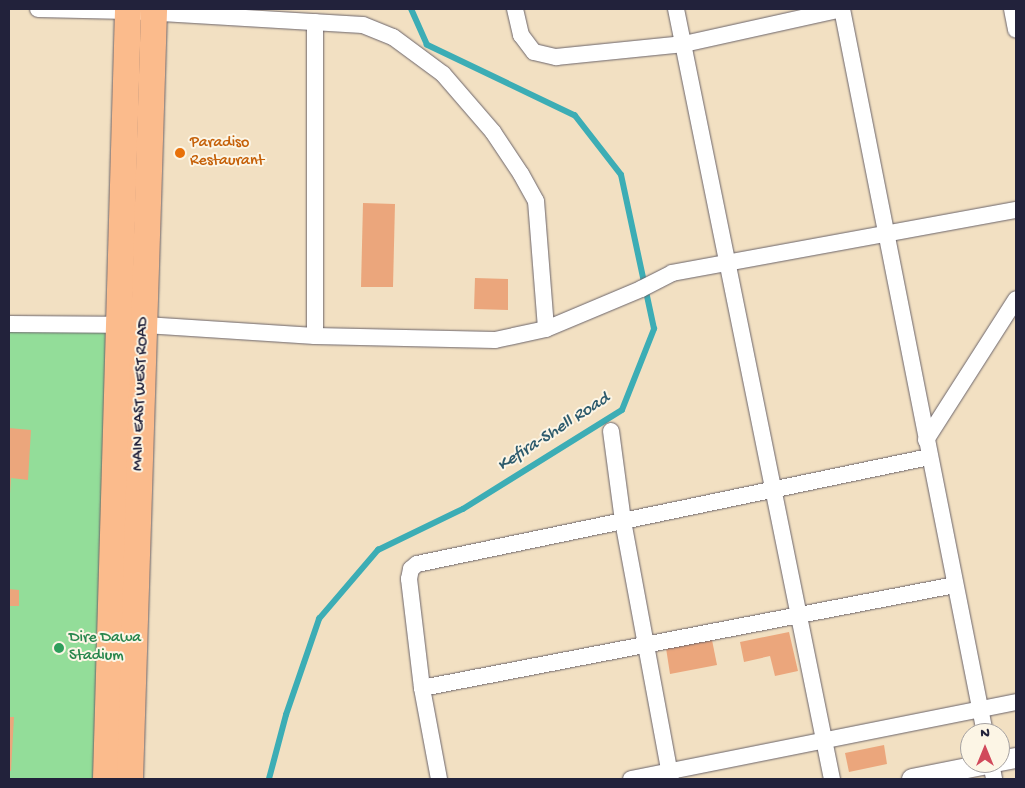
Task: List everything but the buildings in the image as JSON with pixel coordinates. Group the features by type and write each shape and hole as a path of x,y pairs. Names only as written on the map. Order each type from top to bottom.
{"main road":[{"name":"MAIN EAST WEST ROAD","path":"106,779 128,10"},
{"name":"MAIN EAST WEST ROAD","path":"130,779 154,11"},
{"path":"113,516 138,518"}],"street":[{"path":"38,9 154,11 363,25 393,37 442,74 493,132 522,174 536,201 546,329"},
{"path":"516,9 521,35 534,52 556,57 684,44 842,9 982,723"},
{"path":"676,9 832,779"},
{"path":"1012,9 1016,30"},
{"path":"314,336 315,22"},
{"path":"9,324 144,325 314,336 496,340 546,329 641,289 672,273 1016,210"},
{"path":"926,440 1016,299"},
{"path":"611,431 623,521 670,775"},
{"path":"439,779 422,688 409,579 411,569 417,564 929,457"},
{"path":"422,688 955,585"},
{"path":"631,779 670,775 1016,702"},
{"path":"912,779 960,769"}],"green space":[{"name":"Dire Dawa Stadium","path":"9,324 118,325 106,779 9,779"}],"waterway":[{"name":"Kefira-Shell Road","path":"269,779 286,715 319,619 378,550 463,509 622,410 654,329 621,175 575,116 427,45 411,9"}],"place":[{"name":"Paradiso Restaurant","path":"180,153"},
{"name":"Dire Dawa Stadium","path":"59,648"}]}
